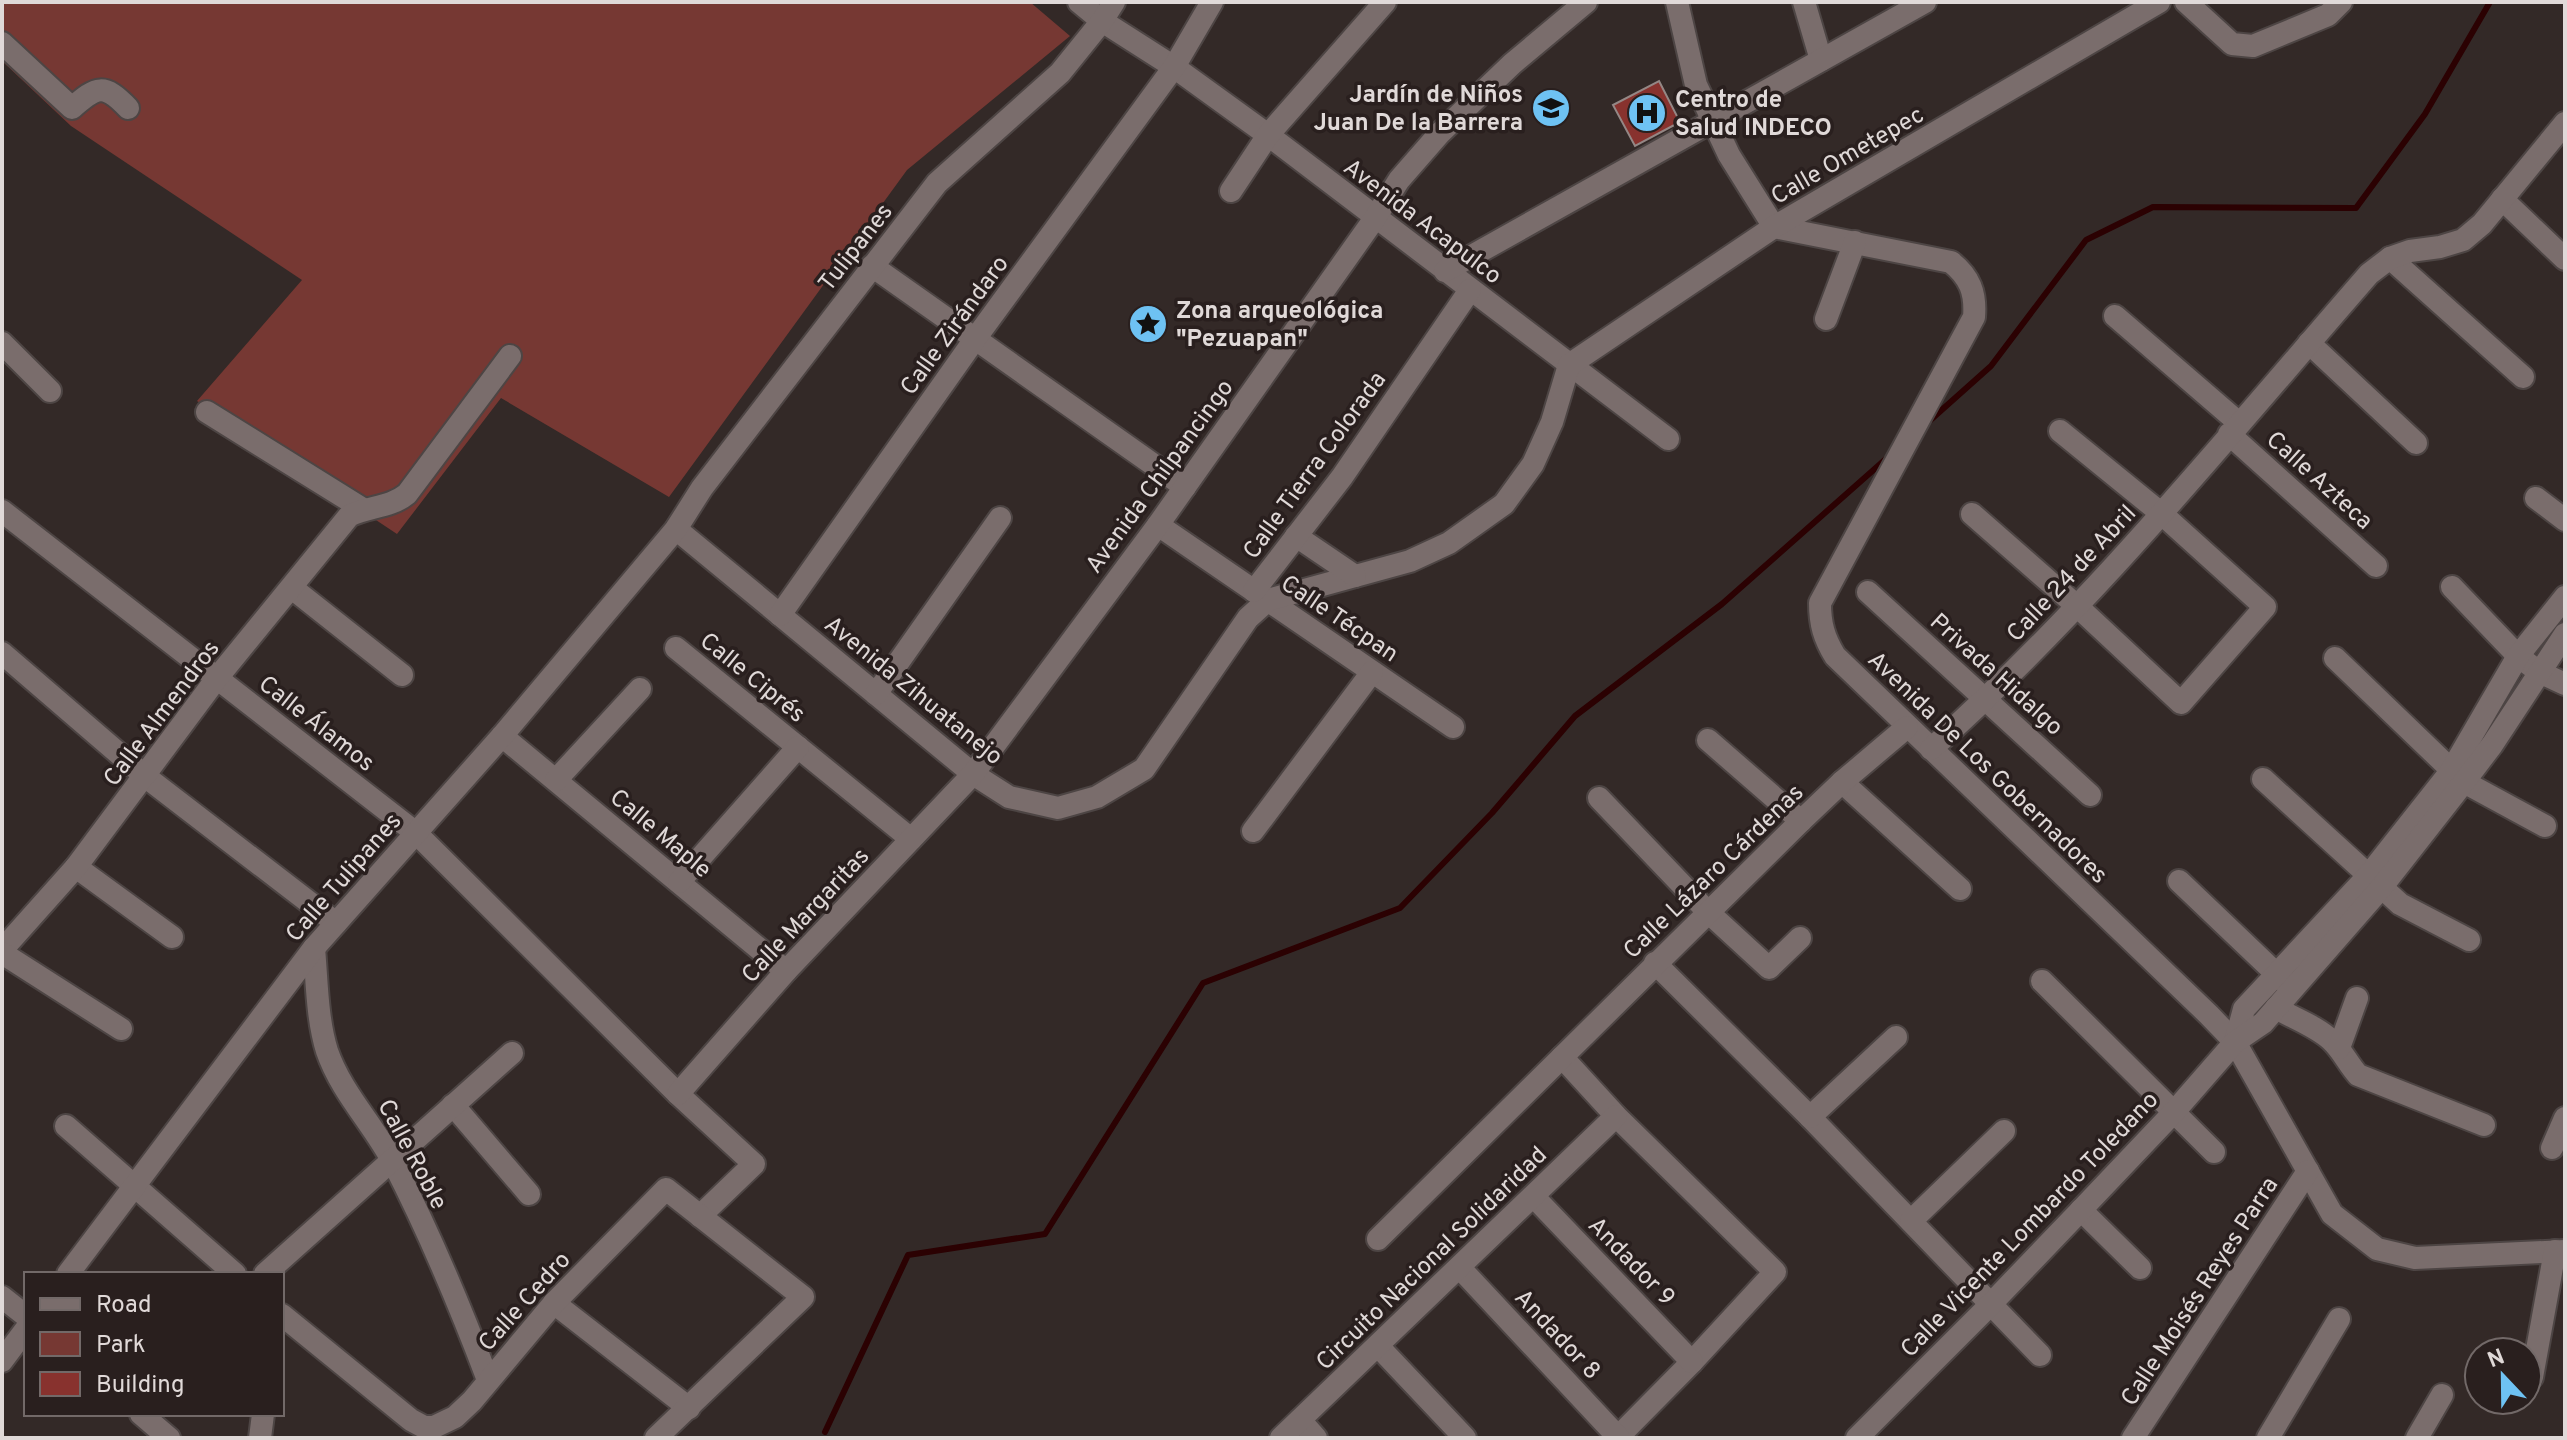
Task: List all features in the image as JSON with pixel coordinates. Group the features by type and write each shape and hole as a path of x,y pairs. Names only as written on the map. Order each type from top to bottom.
{"street":[{"name":"Avenida Acapulco","path":"1079,2 1108,11 1174,67 1668,439"},
{"name":"Calle Zirándaro","path":"780,615 975,339 1174,67 1212,2"},
{"path":"1231,191 1268,135 1385,2"},
{"name":"Avenida Chilpancingo","path":"973,774 1158,525 1399,180 1440,133 1512,64 1586,2"},
{"path":"1677,2 1696,85 1729,155 1774,227"},
{"path":"1804,2 1821,60"},
{"path":"1445,271 1925,2"},
{"path":"2186,2 2232,44 2253,46 2328,15 2341,2"},
{"name":"Calle Ometepec","path":"1569,365 1774,227 2147,5"},
{"name":"Tulipanes","path":"676,529 702,488 937,183 1060,73 1108,11"},
{"path":"2,43 72,108 91,92 98,91 114,93 128,108"},
{"path":"2523,377 2390,258 2463,240 2482,224 2565,123"},
{"path":"2502,199 2565,259"},
{"name":"Avenida De Los Gobernadores","path":"1774,227 1951,262 1963,271 1976,301 1974,317 1820,603 1820,621 1825,640 1835,656 2235,1042 2332,1214 2377,1249 2415,1258 2560,1251"},
{"path":"1826,319 1855,242"},
{"name":"Calle 24 de Abril","path":"1931,749 1987,699 2078,607 2369,274 2390,258"},
{"path":"872,266 1185,487"},
{"name":"Calle Tierra Colorada","path":"1261,595 1296,536 1342,477 1470,290"},
{"name":"Calle Azteca","path":"2115,316 2376,566"},
{"path":"2,343 50,391"},
{"path":"2309,343 2416,443"},
{"path":"207,412 363,509 397,502 407,494 510,356"},
{"path":"1261,595 1410,561 1449,543 1504,504 1533,464 1552,422 1569,365"},
{"path":"1972,514 2181,703 2265,607 2162,514 2060,431"},
{"path":"2536,498 2565,520"},
{"name":"Calle Almendros","path":"2,952 76,867 217,678 349,516 363,509"},
{"name":"Calle Álamos","path":"2,511 416,833 678,1094 754,1164 700,1216"},
{"path":"876,694 1000,518"},
{"name":"Calle Técpan","path":"1158,525 1453,727"},
{"name":"Avenida Zihuatanejo","path":"676,529 973,774 1009,797 1058,808 1097,797 1144,769 1261,595"},
{"name":"Calle Tulipanes","path":"70,1272 314,948 502,736 676,529"},
{"path":"1296,536 1355,576"},
{"path":"2452,587 2518,656 2539,672 2565,684"},
{"path":"292,588 402,675"},
{"name":"Privada Hidalgo","path":"1868,592 2090,795"},
{"name":"Calle Vicente Lombardo Toledano","path":"2457,777 2518,656 2565,597"},
{"name":"Calle Vicente Lombardo Toledano","path":"2235,1042 2244,1009 2284,981 2374,882 2457,777 2492,745 2565,634"},
{"name":"Calle Ciprés","path":"676,648 911,839"},
{"path":"2,653 146,777 336,923"},
{"path":"2335,658 2457,777 2545,826"},
{"path":"1253,831 1372,672"},
{"path":"556,780 640,689"},
{"name":"Calle Lázaro Cárdenas","path":"1378,1239 1801,821 1907,727"},
{"name":"Calle Maple","path":"502,736 786,971"},
{"path":"1708,740 1801,821"},
{"path":"679,882 798,747"},
{"name":"Calle Margaritas","path":"678,1094 786,971 973,774"},
{"path":"2263,779 2400,904 2469,940"},
{"path":"1842,782 1960,889"},
{"path":"1599,798 1708,912 1769,968 1800,938"},
{"path":"76,867 172,937"},
{"path":"2179,881 2284,981"},
{"name":"Calle Roble","path":"314,948 327,1051 338,1076 392,1159 467,1325 488,1380"},
{"path":"2,952 121,1029"},
{"path":"1655,963 1810,1117 2040,1355"},
{"path":"2042,981 2214,1152"},
{"name":"Calle Vicente Lombardo Toledano","path":"1857,1438 2081,1210 2235,1042 2263,1023 2276,1008 2284,981"},
{"path":"2339,1048 2357,998"},
{"path":"2276,1008 2328,1037 2358,1075 2484,1125"},
{"path":"1810,1117 1896,1037"},
{"path":"267,1272 512,1053"},
{"path":"1562,1057 1616,1116 1775,1272 1618,1437"},
{"path":"453,1105 529,1194"},
{"name":"Circuito Nacional Solidaridad","path":"1281,1438 1616,1116"},
{"path":"2552,1148 2565,1118"},
{"path":"66,1126 233,1272"},
{"path":"1911,1221 2004,1131"},
{"name":"Calle Moisés Reyes Parra","path":"2133,1438 2308,1171"},
{"name":"Calle Cedro","path":"432,1432 455,1417 554,1303 666,1189 700,1216"},
{"name":"Andador 9","path":"1534,1197 1692,1362"},
{"path":"2081,1210 2140,1268"},
{"path":"656,1438 803,1297 700,1216"},
{"path":"2541,1336 2560,1251"},
{"name":"Andador 8","path":"1460,1268 1618,1437"},
{"path":"2,1297 24,1314"},
{"path":"554,1303 689,1408"},
{"path":"284,1317 411,1420 432,1432"},
{"path":"2268,1438 2339,1319"},
{"path":"2,1361 24,1332"},
{"path":"1378,1346 1465,1438"},
{"path":"2417,1438 2442,1395"},
{"path":"143,1416 169,1438"},
{"path":"260,1438 263,1416"},
{"path":"1300,1420 1316,1438"}],"green space":[{"path":"2,2 1030,2 1070,36 907,170 669,497 501,398 397,534 197,401 302,280 71,126 2,61"}],"building":[{"name":"Centro de Salud INDECO","path":"1659,81 1680,122 1635,146 1613,105"}],"waterway":[{"path":"1926,424 1991,366 2086,240 2153,207 2356,208 2425,114 2490,2"},
{"path":"825,1432 908,1255 1045,1234 1203,983 1400,908 1492,813 1575,716 1722,604 1887,458"}],"place":[{"name":"Jardín de Niños Juan De la Barrera","path":"1551,108"},
{"name":"Centro de Salud INDECO","path":"1647,113"},
{"name":"Zona arqueológica \"Pezuapan\"","path":"1148,324"}]}
